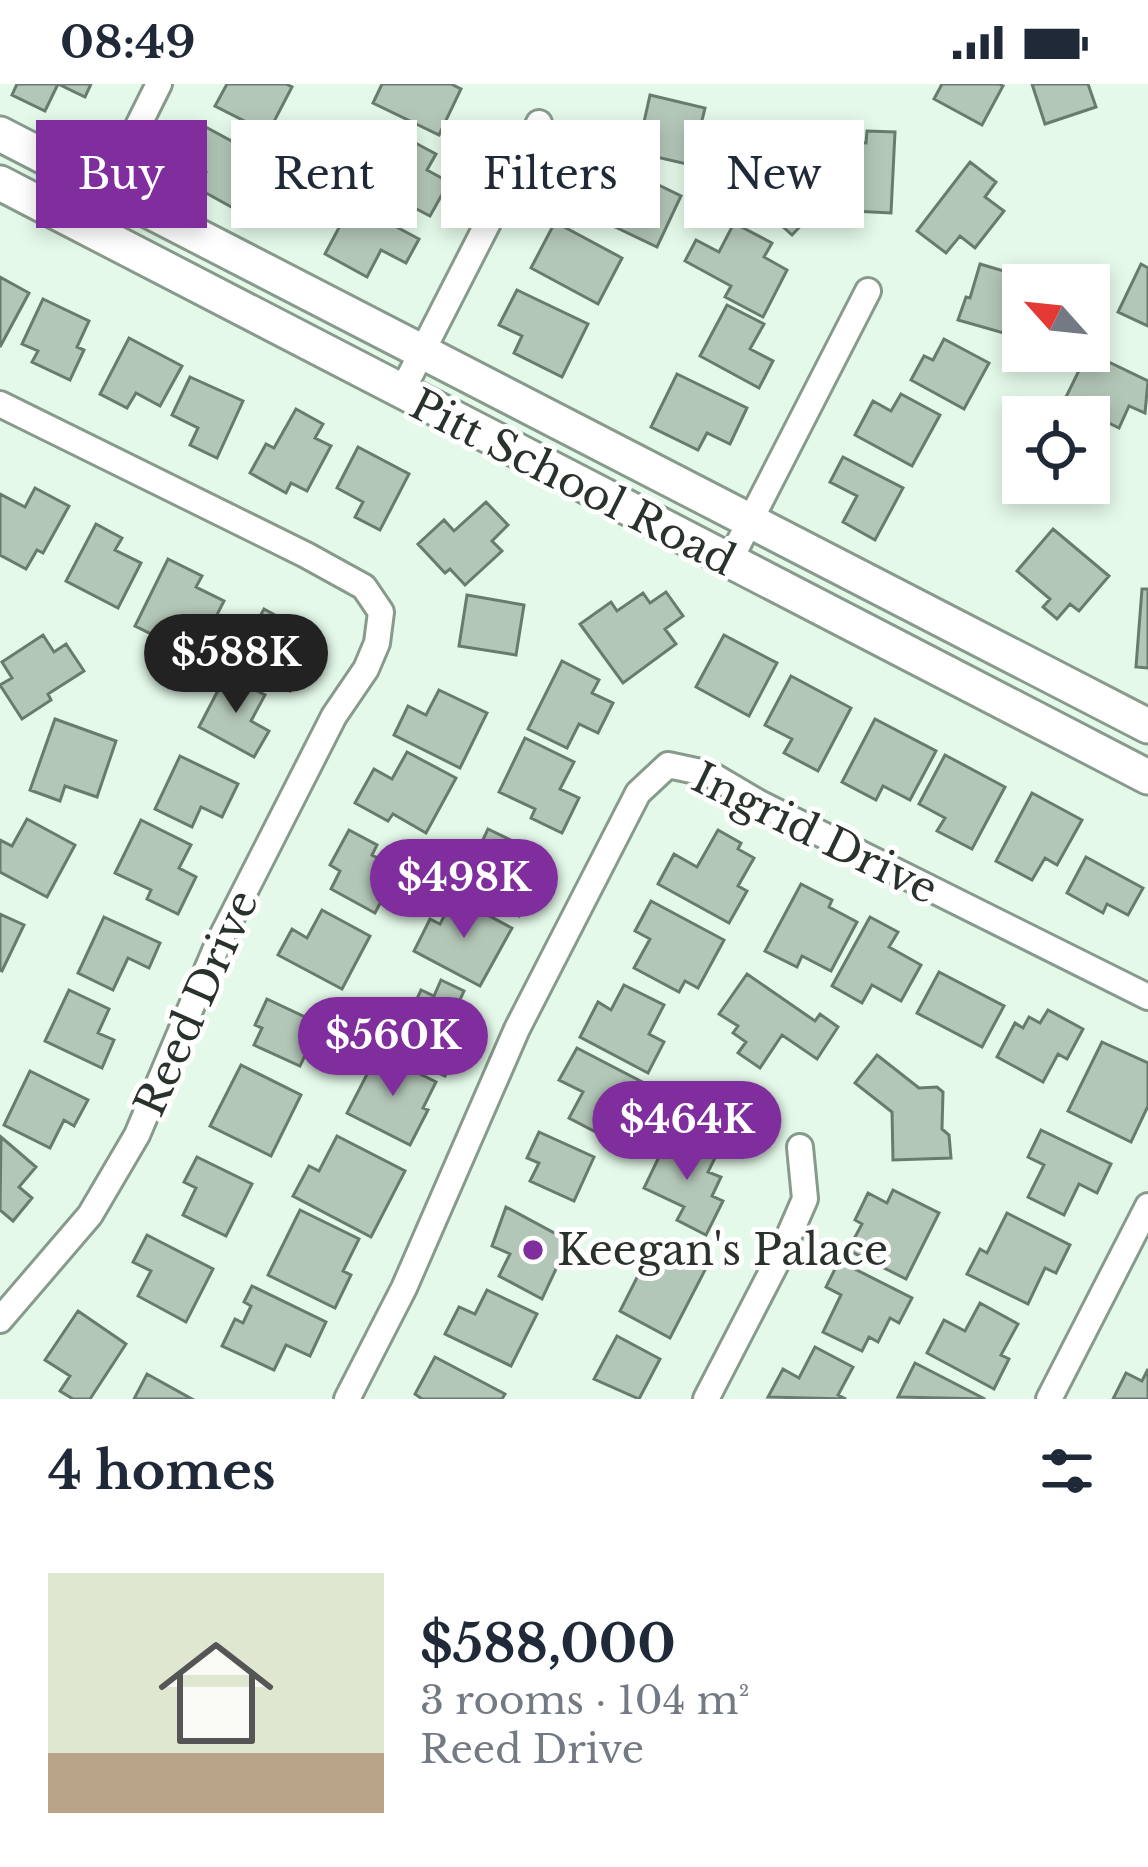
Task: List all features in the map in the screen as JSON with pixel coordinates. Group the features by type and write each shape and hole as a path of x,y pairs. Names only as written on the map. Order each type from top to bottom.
{"main road":[{"name":"Pitt School Road","path":"0,134 36,153"},
{"name":"Pitt School Road","path":"0,182 36,201"},
{"name":"Pitt School Road","path":"87,228 1148,777"},
{"name":"Pitt School Road","path":"182,228 1148,726"}],"street":[{"path":"141,120 159,84"},
{"path":"400,393 485,228"},
{"path":"729,562 868,291"},
{"name":"Reed Drive","path":"0,404 364,587 380,612 377,643 366,669 334,716 217,946 137,1135 90,1215 0,1320"},
{"name":"Ingrid Drive","path":"347,1399 404,1288 517,1029 638,793 668,765 710,774 759,803 1148,997"},
{"path":"706,1399 805,1198 800,1147"},
{"path":"1048,1399 1148,1206"}],"building":[{"path":"17,84 58,84 45,111 12,95"},
{"path":"58,84 91,84 85,97"},
{"path":"227,84 292,87 275,120 242,120 215,106"},
{"path":"382,84 451,84 461,89 446,120 441,120 439,135 417,120 373,103"},
{"path":"942,84 1003,86 982,125 934,99"},
{"path":"1032,84 1088,84 1096,107 1045,124"},
{"path":"650,95 705,108 702,120 684,120 684,163 660,158 660,120 644,120"},
{"path":"207,128 231,141 231,207 207,194"},
{"path":"867,131 895,132 891,213 864,212"},
{"path":"417,144 436,154 427,170 441,178 441,196 430,216 417,209"},
{"path":"970,162 996,182 985,197 1004,211 975,248 960,236 946,253 917,231"},
{"path":"660,186 681,196 657,247 617,228 660,228"},
{"path":"339,228 399,228 419,239 406,263 381,250 367,277 325,254"},
{"path":"552,228 566,228 622,258 598,304 531,268"},
{"path":"731,228 744,228 772,243 764,257 787,270 763,317 725,297 731,286 685,261 696,240 719,252"},
{"path":"980,264 1002,270 1002,333 958,320 966,297 970,298"},
{"path":"1141,264 1148,268 1148,326 1118,312"},
{"path":"0,277 29,293 0,347"},
{"path":"517,290 588,324 562,377 514,353 522,336 499,325"},
{"path":"43,299 89,321 77,347 84,350 70,380 32,362 38,351 22,344"},
{"path":"727,305 764,324 750,349 773,361 759,388 700,356"},
{"path":"129,338 182,366 160,406 136,393 127,408 100,394"},
{"path":"944,339 989,363 964,409 911,380 924,356 933,360"},
{"path":"1110,363 1148,381 1145,413 1129,406 1119,428 1110,424 1110,396 1066,396 1078,372 1110,372"},
{"path":"677,374 747,408 730,444 707,433 698,450 651,427"},
{"path":"190,377 243,401 217,458 190,445 198,428 172,415"},
{"path":"901,394 940,415 912,466 855,435 873,401 891,411"},
{"path":"296,409 323,424 315,438 331,446 307,491 291,483 286,493 250,473 266,444 274,448"},
{"path":"358,447 409,474 380,530 355,517 363,502 337,488"},
{"path":"843,457 903,488 875,540 843,522 857,496 830,482"},
{"path":"35,488 69,506 43,553 37,550 26,569 0,555 0,494 25,507"},
{"path":"486,502 508,525 492,541 502,551 465,585 450,569 445,573 418,544 444,520 454,531"},
{"path":"96,524 122,538 115,550 141,563 118,608 66,581"},
{"path":"1053,529 1109,576 1079,611 1070,604 1057,619 1043,607 1050,599 1017,571"},
{"path":"168,559 202,576 196,587 224,601 196,656 135,626"},
{"path":"1142,589 1148,589 1148,668 1136,667"},
{"path":"666,592 683,616 665,629 676,644 623,683 580,624 611,602 617,611 643,593 650,603"},
{"path":"467,595 524,605 516,655 459,646"},
{"path":"264,609 306,632 298,648 309,654 290,691 235,662"},
{"path":"43,635 54,652 66,644 84,671 48,694 51,700 22,719 0,685 12,678 2,662"},
{"path":"724,635 777,663 749,716 696,687"},
{"path":"562,661 599,680 592,693 613,703 598,733 579,724 567,748 528,729"},
{"path":"226,675 265,695 251,721 269,731 254,757 199,727"},
{"path":"791,676 851,708 818,771 784,753 792,739 765,725"},
{"path":"439,690 487,713 460,768 394,735 408,706 426,715"},
{"path":"55,719 116,741 97,797 65,786 60,801 30,790"},
{"path":"875,719 936,751 910,800 883,786 876,800 842,782"},
{"path":"525,738 574,762 560,789 579,798 562,833 531,818 535,809 499,792"},
{"path":"407,752 456,778 426,833 393,814 388,821 355,803 374,769 392,779"},
{"path":"945,755 1005,787 972,849 937,831 945,818 919,804"},
{"path":"180,756 238,784 222,817 201,807 192,827 155,809"},
{"path":"1032,793 1082,820 1057,865 1045,858 1032,880 996,861"},
{"path":"27,819 75,845 47,897 0,872 0,840 12,846"},
{"path":"141,820 191,845 179,868 196,877 178,914 147,899 151,890 115,873"},
{"path":"488,829 533,851 519,880 534,887 519,916 460,888"},
{"path":"349,830 377,845 372,855 398,869 375,913 331,889 340,871 330,865"},
{"path":"718,830 741,843 738,849 754,858 738,886 747,891 729,923 658,884 674,854 697,867"},
{"path":"1086,857 1143,888 1128,915 1107,904 1103,913 1067,893"},
{"path":"801,884 832,900 829,907 857,922 831,971 802,956 797,967 765,951"},
{"path":"454,897 512,928 480,986 414,951 430,919 440,924"},
{"path":"651,901 724,940 698,988 685,981 679,992 634,968 650,939 635,931"},
{"path":"322,910 370,936 342,989 278,955 292,929 307,938"},
{"path":"0,914 24,925 2,971 0,970"},
{"path":"104,917 160,943 149,968 128,958 113,990 78,973"},
{"path":"870,917 898,932 889,947 921,965 901,1001 872,985 862,1003 832,986"},
{"path":"939,972 1004,1006 982,1047 917,1013"},
{"path":"747,974 815,1021 820,1014 838,1027 817,1059 782,1035 760,1068 738,1053 746,1042 733,1033 738,1026 719,1014"},
{"path":"441,980 464,991 458,1004 469,1010 446,1044 457,1049 445,1076 373,1042 390,1006 409,1016 421,990 434,996"},
{"path":"624,985 664,1005 649,1034 664,1042 648,1073 580,1037 598,1002 611,1010"},
{"path":"69,990 109,1009 98,1033 114,1040 102,1068 45,1041"},
{"path":"267,999 320,1024 300,1066 254,1045 262,1028 255,1025"},
{"path":"1048,1010 1083,1029 1067,1059 1058,1054 1043,1082 997,1057 1015,1023 1023,1028 1029,1017 1040,1023"},
{"path":"1102,1042 1148,1063 1148,1106 1131,1142 1068,1111"},
{"path":"577,1048 644,1083 613,1141 569,1118 583,1092 559,1080"},
{"path":"378,1053 436,1082 410,1145 347,1113"},
{"path":"877,1055 919,1088 937,1087 943,1092 942,1129 949,1135 951,1158 893,1160 892,1112 855,1083"},
{"path":"241,1065 301,1095 271,1156 210,1126"},
{"path":"30,1071 88,1100 74,1126 64,1120 50,1148 4,1125"},
{"path":"1041,1130 1111,1164 1097,1193 1079,1184 1064,1215 1028,1197 1044,1165 1028,1157"},
{"path":"539,1132 594,1157 574,1201 530,1181 539,1163 527,1158"},
{"path":"670,1134 716,1156 708,1172 721,1177 712,1196 723,1201 706,1235 677,1220 684,1207 644,1188"},
{"path":"337,1136 405,1171 371,1237 293,1196 309,1166 319,1171"},
{"path":"1,1137 36,1167 19,1187 32,1198 13,1221 0,1210"},
{"path":"197,1157 252,1184 226,1236 183,1215 196,1188 184,1182"},
{"path":"893,1190 939,1213 906,1279 848,1250 862,1224 855,1220 868,1193 887,1203"},
{"name":"Keegan's Palace","path":"506,1207 569,1241 542,1299 499,1276 510,1254 492,1246"},
{"path":"300,1210 359,1239 343,1271 351,1275 335,1308 268,1275"},
{"path":"1007,1213 1070,1245 1056,1273 1045,1268 1028,1304 967,1274 980,1249 987,1253"},
{"path":"147,1235 213,1269 186,1322 138,1296 151,1271 133,1262"},
{"path":"656,1240 705,1270 670,1338 620,1311"},
{"path":"839,1261 912,1298 899,1323 890,1318 878,1342 869,1337 862,1351 823,1332 841,1295 826,1287"},
{"path":"252,1286 326,1322 310,1356 286,1345 274,1370 222,1346 235,1319 243,1323 251,1306 244,1302"},
{"path":"487,1290 537,1314 511,1366 445,1334 459,1307 475,1314"},
{"path":"980,1303 1018,1324 1001,1355 1009,1359 994,1389 927,1353 944,1320 965,1331"},
{"path":"78,1311 126,1344 90,1399 73,1399 60,1391 70,1376 45,1360"},
{"path":"617,1336 660,1359 639,1399 594,1379"},
{"path":"815,1347 853,1367 838,1395 846,1399 768,1397 783,1369 799,1378"},
{"path":"435,1357 505,1394 502,1399 422,1399 415,1394"},
{"path":"915,1363 985,1399 898,1397"},
{"path":"1148,1369 1148,1399 1113,1399 1126,1373 1142,1381"},
{"path":"147,1374 192,1399 134,1399"}],"place":[{"name":"Keegan's Palace","path":"533,1250"}]}
